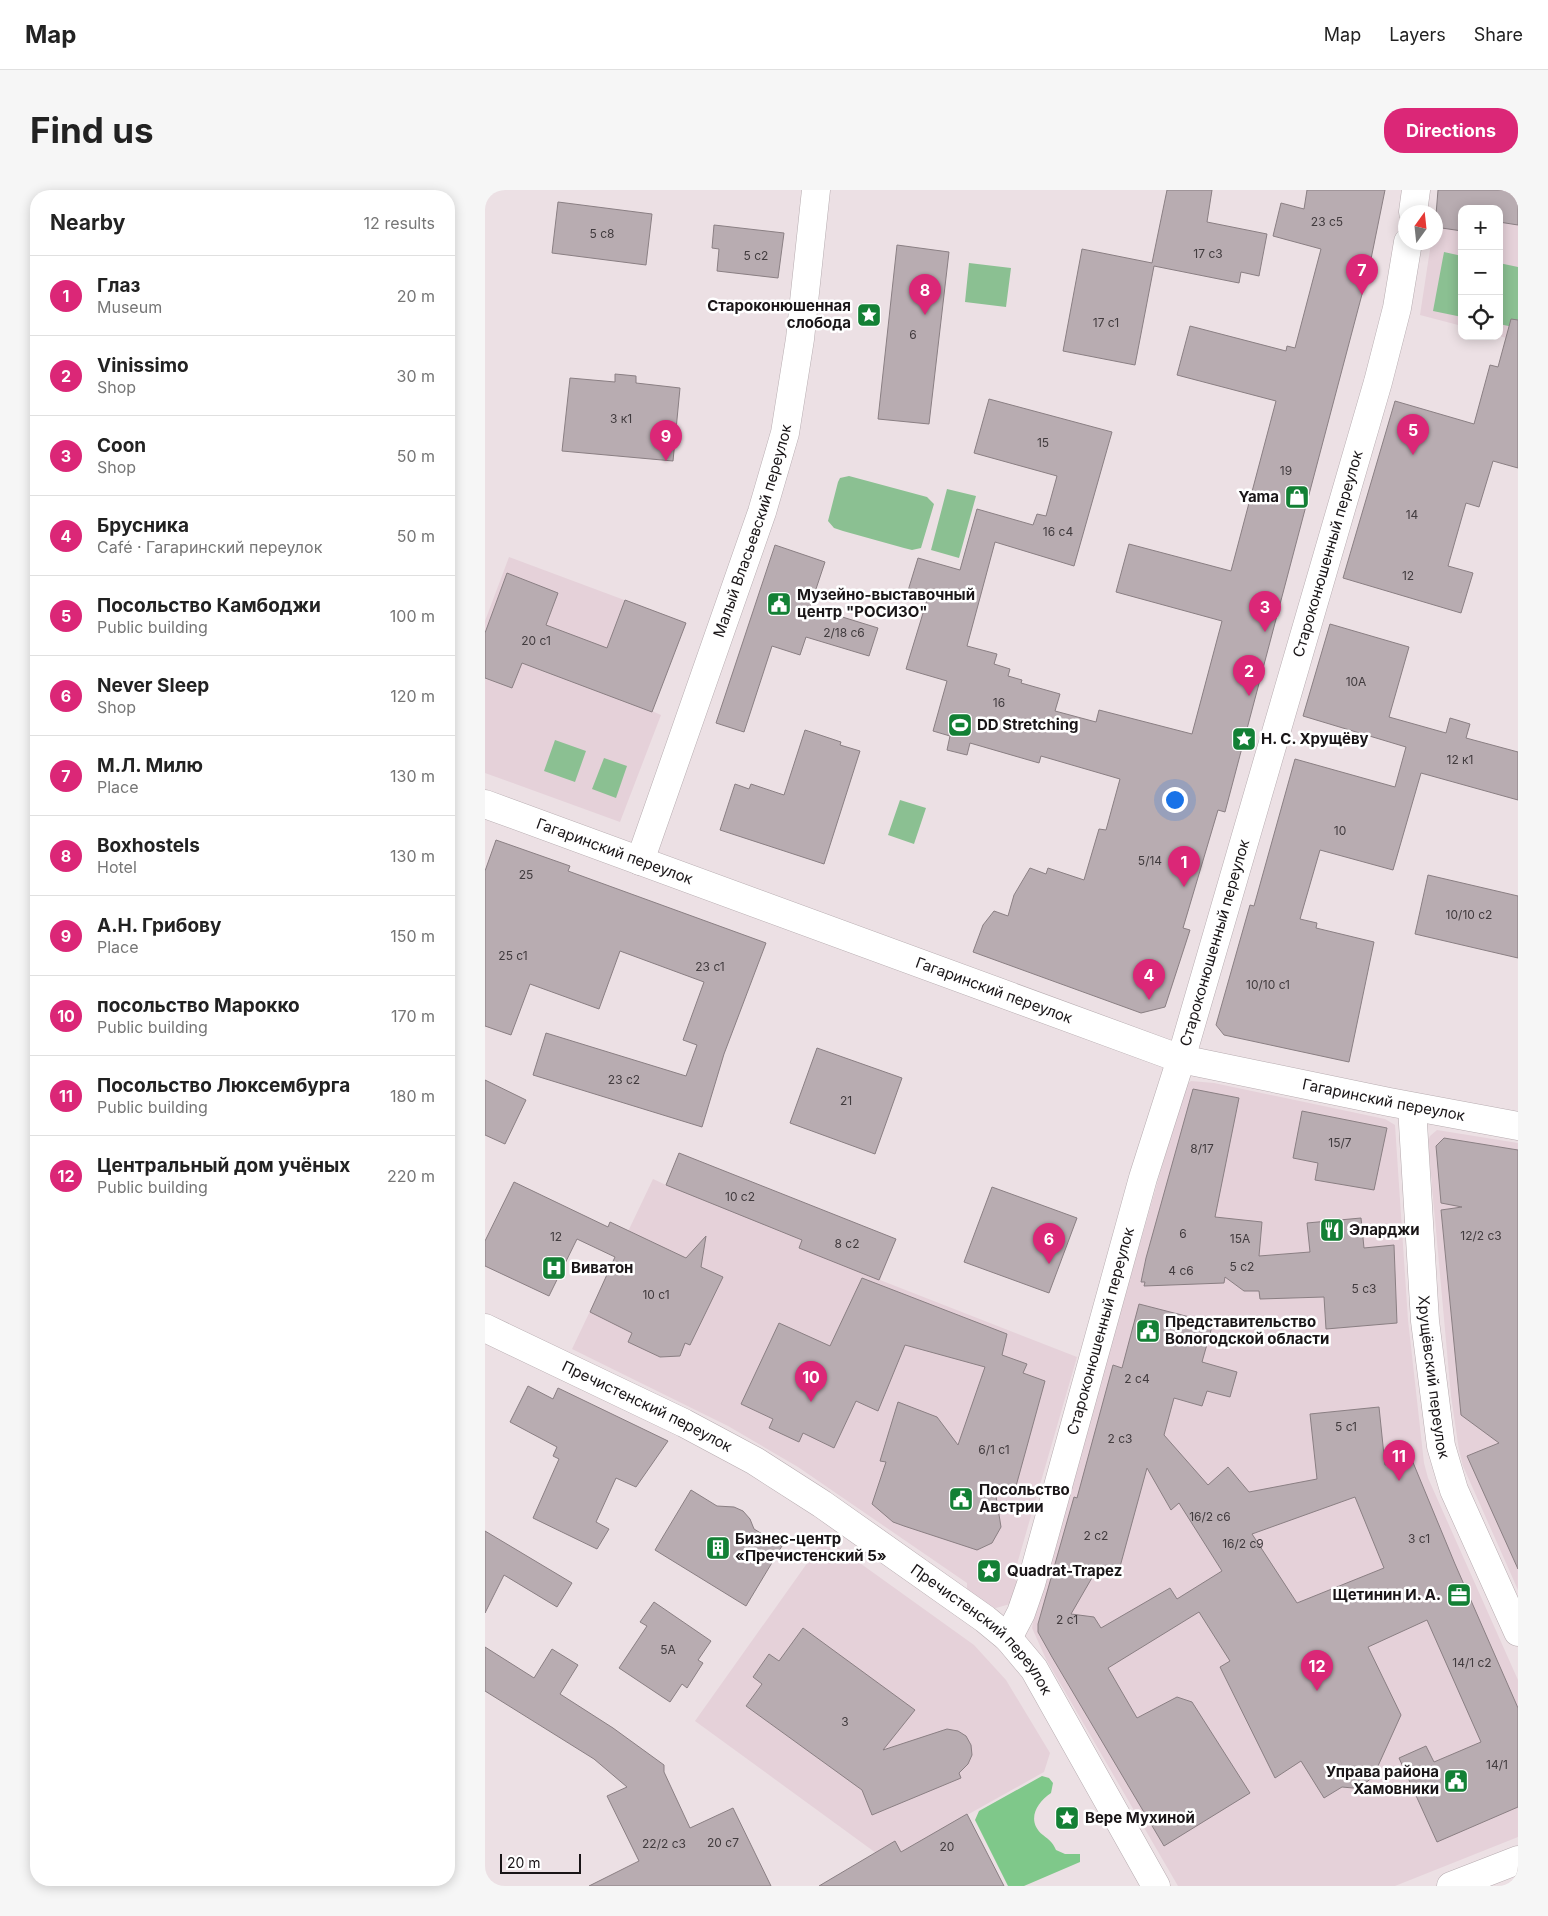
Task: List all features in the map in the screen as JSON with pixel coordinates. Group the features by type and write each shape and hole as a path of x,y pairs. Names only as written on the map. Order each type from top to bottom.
{"street":[{"name":"Малый Власьевский переулок","path":"639,862 762,512 783,442 799,339 816,190"},
{"path":"1414,205 1416,190"},
{"name":"Староконюшенный переулок","path":"1008,1638 1021,1613 1031,1584 1143,1178 1181,1060 1383,364 1397,308 1407,250"},
{"name":"Гагаринский переулок","path":"485,804 1181,1060 1412,1107 1518,1126"},
{"name":"Хрущёвский переулок","path":"1412,1107 1425,1321 1441,1446 1454,1490 1518,1632"},
{"name":"Пречистенский переулок","path":"485,1328 684,1424 755,1461 822,1504 985,1619 1008,1638 1034,1668 1156,1886"},
{"path":"1451,1886 1518,1860"}],"shaded area":[{"path":"1438,190 1518,190 1518,341 1503,337 1503,205 1458,205 1458,325 1420,315 1430,250 1443,250 1443,205 1437,205"},
{"path":"509,557 686,623 652,711 661,715 620,822 485,773 485,621"},
{"path":"1191,1081 1214,1083 1385,1119 1395,1125 1408,1320 1424,1463 1428,1478 1518,1680 1518,1837 1395,1886 1178,1886 1046,1659 1032,1628 1035,1611 1185,1086"},
{"path":"1437,1130 1518,1143 1518,1590 1463,1466 1459,1450 1451,1396 1428,1142 1430,1136"},
{"path":"679,1153 896,1239 880,1280 1077,1357 1013,1578 1022,1585 1010,1604 996,1608 986,1606 967,1592 967,1583 798,1467 728,1426 572,1349 653,1179 666,1185"},
{"path":"825,1538 974,1645 1006,1680 1050,1753 1044,1772 901,1852 876,1853 695,1721"}],"green space":[{"path":"1444,252 1458,255 1458,316 1433,311"},
{"path":"969,263 1011,268 1006,307 965,302"},
{"path":"1503,264 1518,267 1518,328 1503,325"},
{"path":"849,476 927,497 934,504 921,548 912,550 834,528 828,521 838,482 840,478"},
{"path":"947,489 976,496 959,558 931,550"},
{"path":"555,740 586,751 575,782 544,771"},
{"path":"604,758 627,766 616,798 592,789"},
{"path":"900,800 926,808 914,844 888,835"},
{"path":"1042,1776 1049,1778 1053,1783 1051,1793 1037,1807 1034,1818 1035,1824 1056,1850 1065,1854 1080,1854 1080,1862 1024,1886 1008,1886 975,1820 979,1811"}],"building":[{"path":"1167,190 1212,190 1207,222 1267,234 1259,276 1241,272 1239,283 1154,266 1135,365 1063,351 1082,249 1152,263"},
{"path":"1307,190 1385,190 1370,264 1225,812 1218,810 1183,928 1190,930 1165,1007 1141,1013 973,952 983,925 994,911 1008,916 1014,895 1030,868 1046,874 1048,868 1084,880 1099,829 1106,830 1120,779 1041,756 1039,763 970,743 967,755 947,750 950,736 933,731 947,681 906,669 927,600 907,594 918,558 960,570 977,509 1033,525 1037,514 1046,516 1057,476 974,453 989,399 1112,432 1074,566 995,542 967,646 997,654 994,664 1010,669 1008,676 1022,680 1021,683 1060,694 1055,711 1096,722 1099,710 1192,734 1222,621 1116,592 1129,544 1231,571 1276,401 1177,375 1190,326 1286,351 1287,346 1295,348 1321,249 1273,236 1281,203 1304,209"},
{"path":"1438,190 1518,190 1518,225 1503,223 1503,205 1458,205 1458,230 1443,228 1443,205 1437,205"},
{"path":"558,202 652,214 646,265 552,253"},
{"path":"714,225 784,233 778,278 717,271 719,249 712,248"},
{"path":"897,245 949,252 929,424 878,419"},
{"path":"1511,319 1518,320 1518,468 1493,461 1479,507 1466,503 1448,566 1473,573 1461,613 1343,578 1395,401 1474,424 1490,365 1498,367"},
{"path":"615,374 636,376 636,383 680,388 673,461 562,451 570,378 615,382"},
{"path":"775,545 825,562 810,607 878,628 869,656 806,637 800,655 772,646 744,732 716,723"},
{"path":"507,573 558,593 546,625 607,648 625,600 686,623 652,712 522,663 512,688 485,678 485,633"},
{"path":"1330,624 1409,647 1389,717 1446,733 1450,718 1470,724 1466,738 1518,752 1518,800 1421,773 1393,870 1320,850 1300,919 1317,923 1316,928 1374,942 1349,1062 1224,1035 1216,1025 1250,905 1254,906 1295,759 1395,787 1406,747 1303,716"},
{"path":"805,730 841,742 840,745 860,751 824,864 720,830 735,784 749,789 751,784 784,795"},
{"path":"496,840 570,866 568,871 766,943 724,1054 702,1127 533,1075 546,1033 686,1076 697,1045 683,1040 704,982 620,951 599,1009 530,984 511,1035 485,1026 485,871"},
{"path":"1428,875 1518,896 1518,958 1415,934"},
{"path":"817,1048 902,1078 875,1154 790,1123"},
{"path":"485,1080 526,1100 505,1144 485,1135"},
{"path":"1193,1089 1239,1098 1215,1217 1262,1222 1259,1256 1310,1252 1307,1223 1361,1218 1364,1248 1394,1245 1397,1323 1326,1329 1324,1297 1260,1299 1259,1291 1244,1291 1225,1277 1224,1283 1144,1286 1145,1282 1141,1282 1146,1258"},
{"path":"1302,1111 1387,1128 1374,1190 1315,1180 1318,1163 1293,1158"},
{"path":"1444,1138 1518,1150 1518,1569 1467,1456 1499,1443 1461,1415 1441,1210 1462,1207 1441,1203 1436,1146"},
{"path":"679,1153 896,1239 879,1280 799,1248 802,1240 666,1185"},
{"path":"514,1182 608,1227 610,1222 686,1258 706,1236 701,1267 723,1277 690,1345 685,1343 680,1356 660,1357 628,1342 632,1333 590,1312 615,1257 577,1239 549,1296 485,1266 485,1241"},
{"path":"992,1187 1077,1218 1049,1293 964,1262"},
{"path":"862,1278 1007,1334 1002,1355 1027,1364 1023,1373 1045,1381 1013,1497 995,1490 1001,1527 992,1543 977,1550 893,1522 872,1504 886,1462 880,1461 898,1402 937,1417 958,1445 985,1367 905,1345 878,1411 856,1401 834,1448 803,1433 799,1442 769,1428 773,1419 741,1404 779,1323 830,1346"},
{"path":"1139,1304 1213,1323 1202,1362 1237,1372 1230,1397 1207,1391 1202,1406 1174,1398 1164,1435 1208,1485 1228,1467 1249,1492 1317,1479 1310,1414 1379,1407 1385,1465 1412,1460 1518,1708 1518,1807 1437,1842 1399,1758 1426,1746 1434,1762 1481,1742 1427,1620 1368,1647 1401,1715 1373,1777 1364,1784 1353,1788 1342,1787 1324,1798 1301,1761 1275,1778 1220,1667 1230,1661 1199,1612 1108,1668 1137,1718 1177,1697 1192,1702 1250,1793 1164,1846 1038,1632 1038,1624 1074,1497 1077,1498 1113,1365 1122,1368","holes":["1147,1468 1171,1510 1179,1503 1222,1571 1177,1599 1170,1588 1101,1628 1094,1617 1071,1614 1096,1568 1118,1574","1355,1497 1384,1568 1297,1603 1252,1534"]},
{"path":"528,1386 553,1399 558,1388 668,1441 636,1487 616,1478 596,1522 609,1529 597,1549 533,1518 559,1459 553,1456 557,1447 510,1422"},
{"name":"Бизнес-центр «Пречистенский 5»","path":"691,1490 717,1506 734,1507 743,1511 750,1519 754,1529 782,1546 746,1606 655,1550"},
{"path":"485,1531 572,1583 557,1607 504,1575 485,1613"},
{"path":"654,1602 711,1641 698,1660 703,1663 687,1688 682,1684 670,1702 619,1668 647,1626 640,1622"},
{"path":"803,1628 915,1710 883,1750 947,1729 958,1731 966,1736 971,1745 972,1755 968,1764 959,1773 961,1778 872,1815 862,1790 746,1706 762,1684 753,1677 769,1654 779,1661"},
{"path":"485,1647 534,1678 552,1649 578,1665 560,1694 613,1728 664,1765 664,1772 690,1828 733,1808 771,1886 589,1886 639,1861 607,1796 627,1787 594,1759 485,1691"},
{"path":"967,1814 1004,1886 819,1886 895,1841 901,1852"}],"place":[{"name":"М.Л. Милю","path":"1362,295"},
{"name":"Староконюшенная слобода","path":"869,315"},
{"name":"Boxhostels","path":"925,315"},
{"name":"Посольство Камбоджи","path":"1413,455"},
{"name":"А.Н. Грибову","path":"666,461"},
{"name":"Yama","path":"1297,497"},
{"name":"Музейно-выставочный центр \"РОСИЗО\"","path":"779,604"},
{"name":"Coon","path":"1265,632"},
{"name":"Vinissimo","path":"1249,696"},
{"name":"DD Stretching","path":"960,725"},
{"name":"Н. С. Хрущёву","path":"1244,739"},
{"name":"Глаз","path":"1184,887"},
{"name":"Брусника","path":"1149,1000"},
{"name":"Эларджи","path":"1332,1230"},
{"name":"Never Sleep","path":"1049,1264"},
{"name":"Виватон","path":"554,1268"},
{"name":"Представительство Вологодской области","path":"1148,1331"},
{"name":"посольство Марокко","path":"811,1402"},
{"name":"Посольство Люксембурга","path":"1399,1481"},
{"name":"Посольство Австрии","path":"961,1499"},
{"name":"Бизнес-центр «Пречистенский 5»","path":"718,1548"},
{"name":"Quadrat-Trapez","path":"989,1571"},
{"name":"Щетинин И. А.","path":"1459,1595"},
{"name":"Центральный дом учёных","path":"1317,1691"},
{"name":"Управа района Хамовники","path":"1456,1781"},
{"name":"Вере Мухиной","path":"1067,1818"}]}
